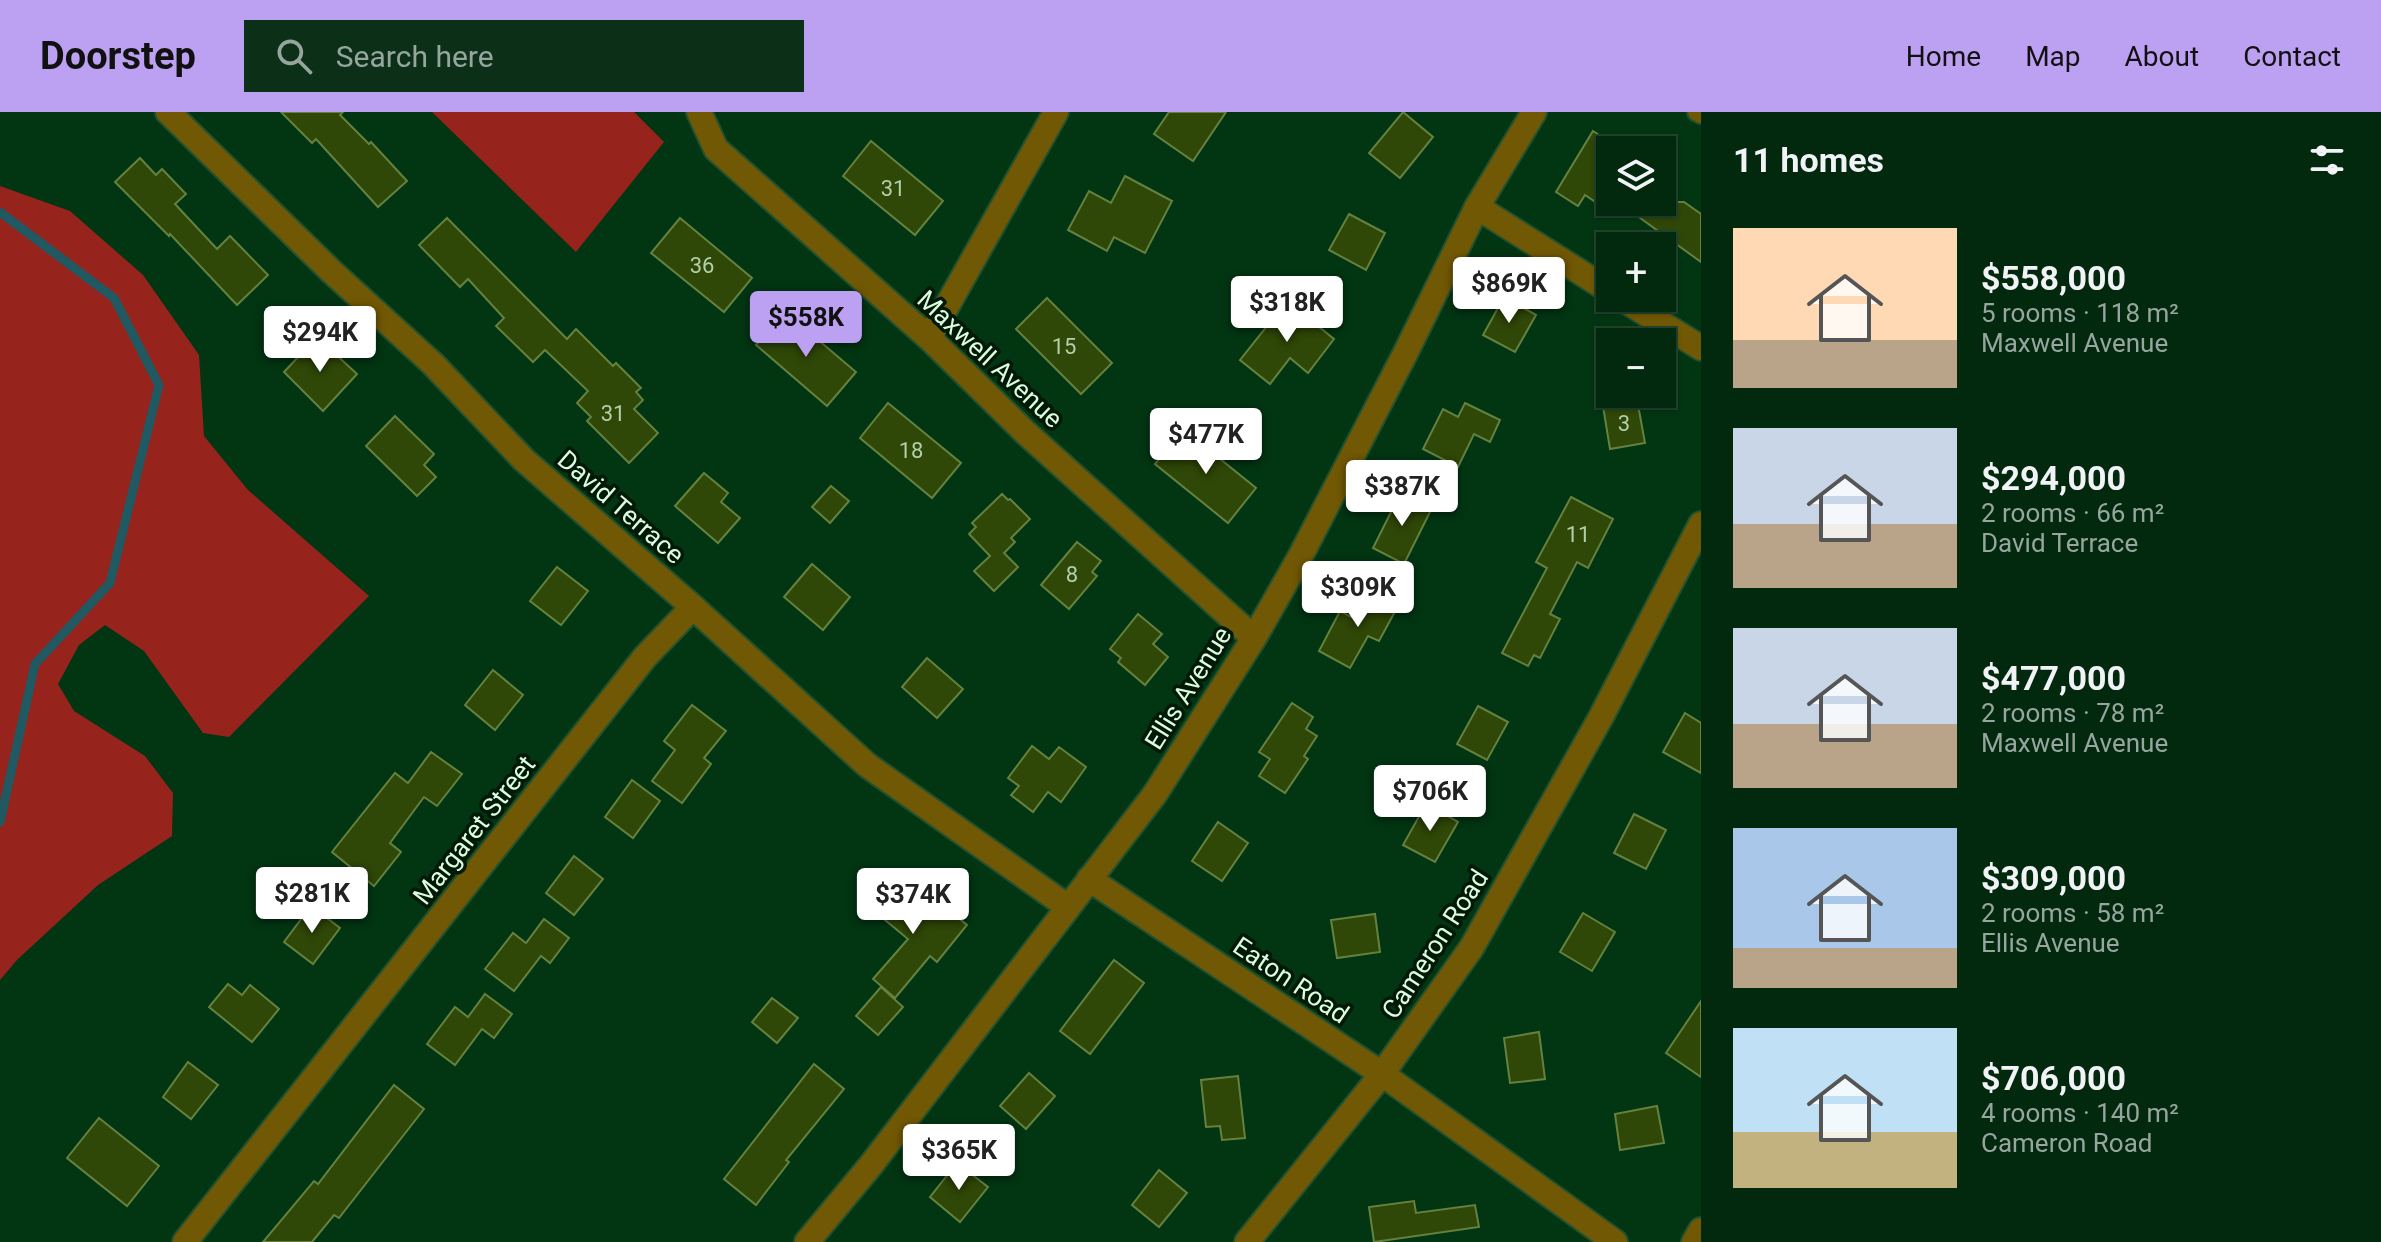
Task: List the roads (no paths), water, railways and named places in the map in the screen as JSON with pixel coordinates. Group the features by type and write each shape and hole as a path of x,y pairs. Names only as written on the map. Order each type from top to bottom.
{"street":[{"name":"David Terrace","path":"168,112 332,272 433,364 524,460 693,607 867,765 1068,907"},
{"name":"Maxwell Avenue","path":"699,112 716,149 929,338 1026,433 1254,638"},
{"path":"929,338 1056,112"},
{"name":"Ellis Avenue","path":"807,1242 871,1165 1155,794 1254,638 1300,557 1477,207 1534,112"},
{"path":"1477,207 1596,282"},
{"path":"1643,312 1701,348"},
{"name":"Cameron Road","path":"1247,1242 1382,1074 1472,947 1601,717 1701,524"},
{"name":"Margaret Street","path":"185,1242 645,657 693,607"},
{"name":"Eaton Road","path":"1089,879 1382,1074 1615,1242"},
{"path":"1694,1242 1701,1230"}],"waterway":[{"path":"0,212 114,298 159,385 110,583 35,664 0,822"}]}
